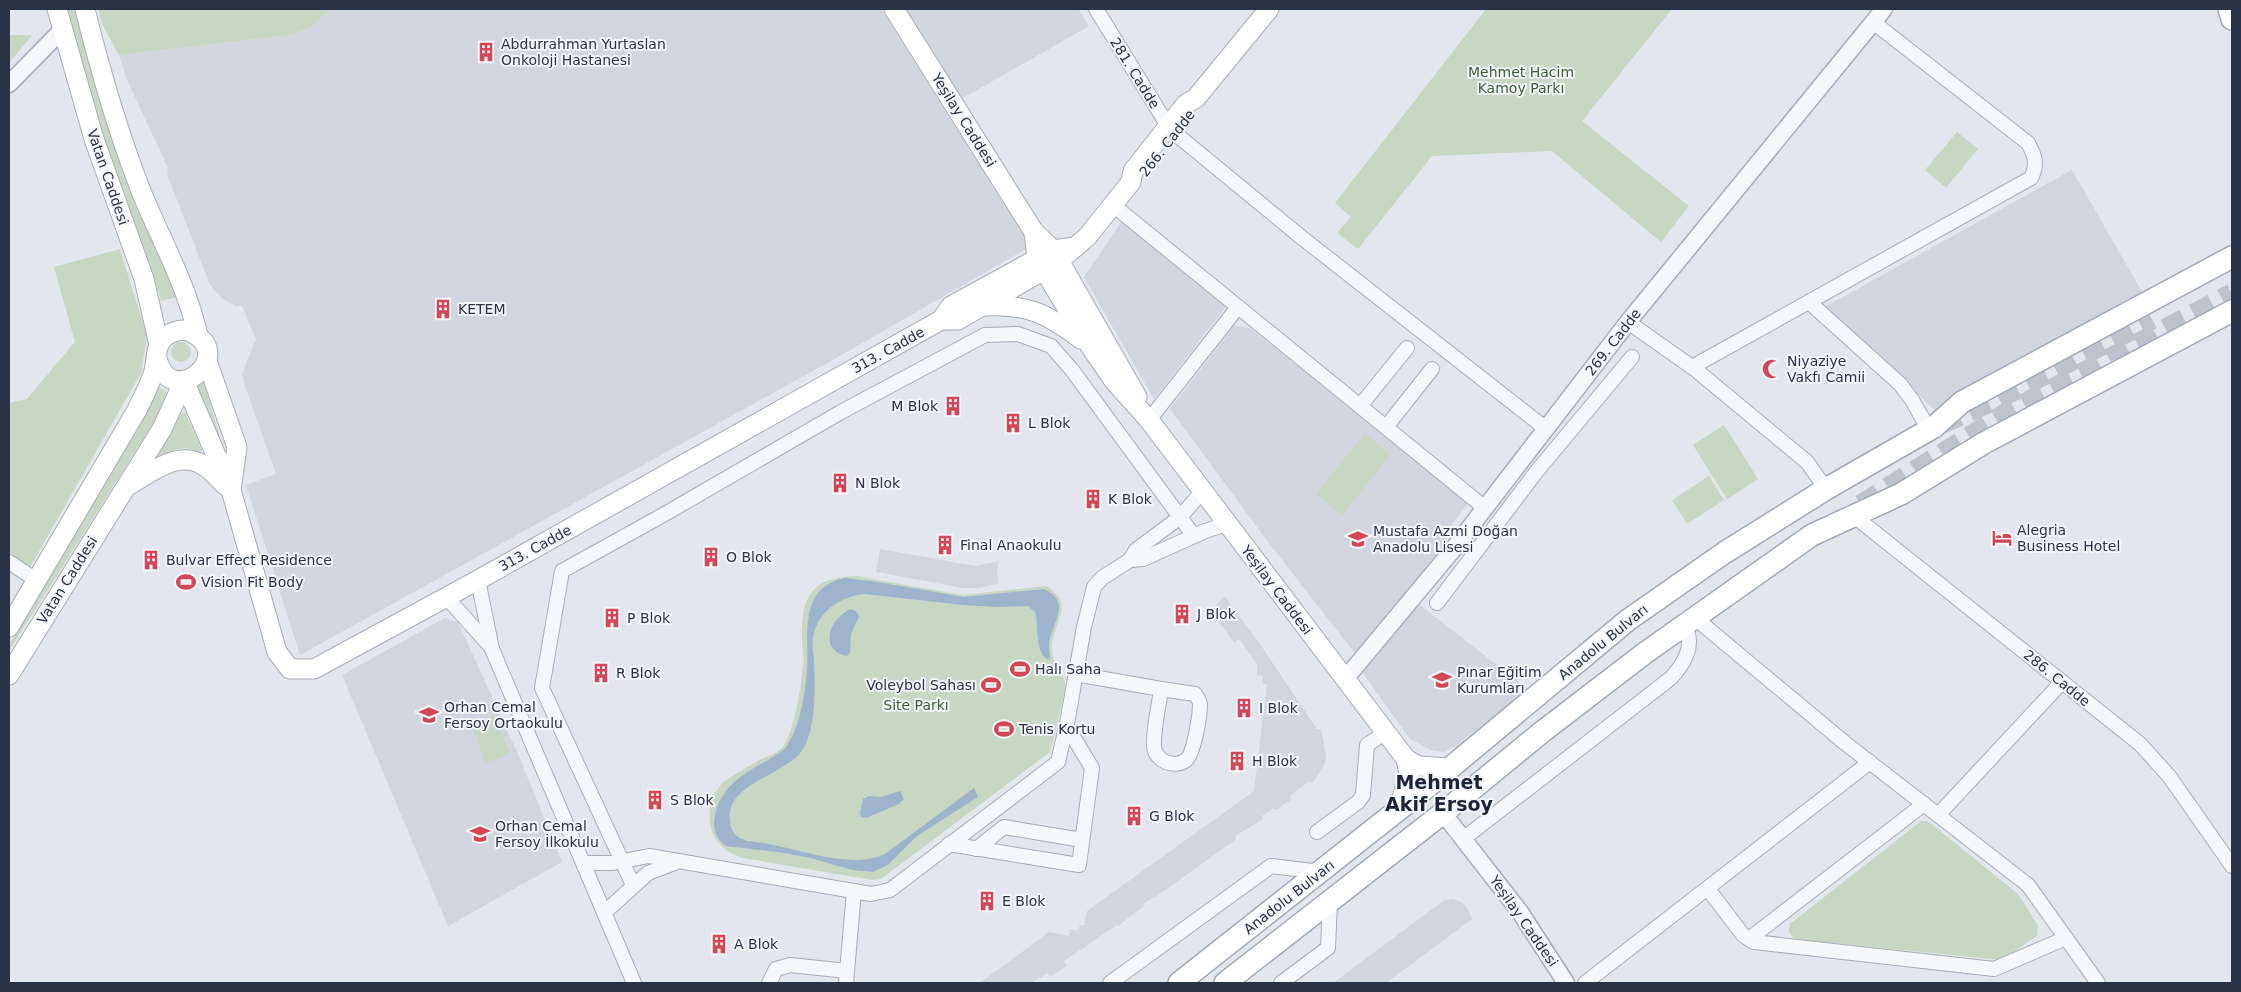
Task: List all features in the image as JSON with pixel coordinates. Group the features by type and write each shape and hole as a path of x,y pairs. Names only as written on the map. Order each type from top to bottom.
{"main road":[{"name":"Vatan Caddesi","path":"57,9 94,139 144,279 164,373 176,380 184,380 198,375 206,361 206,346 198,336 192,312 141,189 97,60 85,9"},
{"name":"Yeşilay Caddesi","path":"894,9 1034,232 1088,344 1114,382 1149,420 1406,759"},
{"name":"266. Cadde","path":"1048,260 1075,247 1087,237 1130,182 1142,179 1173,131 1186,104 1196,98 1269,9"},
{"path":"2228,9 2232,19"},
{"name":"Anadolu Bulvarı","path":"1179,983 1398,811 1628,620 1724,553 1826,489 1931,428 1962,402 2232,257"},
{"name":"Yeşilay Caddesi","path":"1048,260 1130,383 1149,420"},
{"name":"313. Cadde","path":"940,320 958,320 984,306 1048,260"},
{"name":"313. Cadde","path":"184,380 231,490 277,652 290,669 314,669 447,598 940,320 951,306 1048,260"},
{"path":"984,306 1006,304 1030,309 1050,317 1088,344"},
{"name":"Anadolu Bulvarı","path":"1225,983 1443,813 1542,732 1689,622 1812,535 1901,494 1984,443 2232,312"},
{"path":"158,351 169,334 177,331 185,330 198,336"},
{"name":"Vatan Caddesi","path":"9,627 137,410 149,385 158,351"},
{"name":"313. Cadde","path":"206,361 237,448 231,490"},
{"name":"Vatan Caddesi","path":"9,675 124,487 162,429 184,380"},
{"path":"124,487 164,464 184,459 204,466 231,490"},
{"path":"1406,759 1419,766 1450,768"},
{"path":"1398,811 1408,774 1406,759"}],"street":[{"name":"281. Cadde","path":"1096,9 1173,131 1301,237 1545,428"},
{"name":"269. Cadde","path":"1345,679 1451,552 1628,322 1884,9"},
{"path":"1692,367 2031,178 2036,169 2035,156 2028,143 1873,22"},
{"path":"9,84 62,29"},
{"path":"1112,205 1485,508"},
{"path":"1809,302 1900,384 1931,428"},
{"path":"1149,420 1238,307"},
{"path":"1628,322 1692,367 1807,462 1826,489"},
{"path":"633,885 542,688 562,571 663,516 841,412 985,335 1018,334 1051,346 1072,370 1194,536"},
{"path":"1360,406 1407,348"},
{"path":"1438,603 1537,471 1632,357"},
{"path":"1386,427 1432,369"},
{"path":"1522,459 1537,471"},
{"path":"584,863 622,862 649,856 871,894 890,890 1058,762 1084,627 1094,587 1102,578 1130,560 1136,550 1180,518 1202,492"},
{"name":"286. Cadde","path":"1854,516 2140,744 2169,776 2232,866"},
{"path":"1130,560 1143,559 1194,536 1227,524"},
{"path":"9,562 36,580"},
{"path":"478,580 492,649 634,983"},
{"path":"447,598 492,649"},
{"path":"1689,622 2028,885 2098,983"},
{"path":"1463,839 1671,678 1681,666 1689,648 1689,622"},
{"path":"1076,674 1195,694 1200,703 1192,752 1186,760 1176,764 1163,762 1157,756 1154,746 1161,689"},
{"path":"1938,815 2062,682"},
{"path":"950,844 1079,865 1092,768 1066,725"},
{"path":"1317,832 1358,802 1363,795 1367,745 1386,732"},
{"path":"1585,983 1870,762"},
{"path":"1749,939 1924,804"},
{"name":"Yeşilay Caddesi","path":"1443,813 1520,912 1566,983"},
{"path":"976,849 1004,827 1082,840"},
{"path":"605,912 648,873 680,861"},
{"path":"1110,983 1271,866 1320,872"},
{"path":"1708,889 1743,935 1754,942 1994,968 2066,938"},
{"path":"769,983 776,969 790,965 846,977 854,891"},
{"path":"1282,983 1328,948 1330,902"}],"shaded area":[{"path":"330,9 881,9 1031,246 831,361 300,655 246,485 276,474 242,374 256,339 242,306 235,306 223,299 210,285 167,174 168,168 127,80 119,55 290,35 314,26"},
{"path":"903,9 1078,9 1089,26 961,99"},
{"path":"2072,170 2142,292 1937,412 1823,308"},
{"path":"1122,221 1226,307 1154,399 1084,277"},
{"path":"1234,326 1250,328 1468,503 1443,536 1451,543 1357,656 1268,542 1170,409"},
{"path":"880,549 976,566 999,561 997,572 999,583 979,588 963,588 876,572"},
{"path":"1225,597 1260,644 1317,729 1321,729 1326,755 1325,763 1318,775 1312,783 1309,781 1290,796 1292,799 1276,810 1273,808 1262,816 1263,819 1235,836 1236,839 1156,897 1143,904 1144,906 1118,926 1064,961 1067,966 1051,976 1048,973 1031,983 980,983 1049,932 1069,936 1070,929 1078,931 1080,925 1084,925 1087,911 1254,791 1267,684 1262,683 1263,676 1257,675 1257,664 1239,639 1234,642 1215,617 1216,604"},
{"name":"Pınar Eğitim Kurumları","path":"1416,602 1528,689 1456,746 1444,752 1431,750 1410,739 1362,672"},
{"path":"445,618 458,622 518,754 562,862 448,926 342,675"},
{"path":"1453,899 1461,902 1467,908 1472,919 1386,983 1333,983 1443,901"}],"green space":[{"path":"66,9 76,9 88,57 178,297 161,301 144,247 105,141"},
{"path":"98,9 330,9 314,26 290,35 119,55 102,24"},
{"name":"Mehmet Hacim Kamoy Parkı","path":"1486,9 1672,9 1582,121 1689,206 1661,242 1552,151 1432,156 1358,249 1337,233 1351,217 1335,203"},
{"path":"9,35 32,35 9,63"},
{"path":"1957,132 1978,149 1946,188 1925,170"},
{"path":"120,249 147,336 141,373 30,567 9,552 9,403 27,399 75,342 54,267"},
{"path":"181,342 188,345 191,352 188,359 181,362 174,359 171,352 174,345"},
{"path":"199,379 203,379 221,441 219,442 192,390"},
{"path":"157,386 171,395 9,651 9,645 140,424"},
{"path":"182,413 185,413 202,450 199,452 183,448 168,452 141,470"},
{"path":"1724,425 1758,479 1727,499 1693,445"},
{"path":"1365,434 1390,455 1342,515 1316,494"},
{"path":"1709,476 1724,500 1687,524 1672,500"},
{"name":"Site Parkı","path":"856,576 963,595 1046,586 1055,593 1062,607 1053,639 1052,653 1053,659 1064,679 1065,688 1050,752 881,879 872,880 737,856 719,843 710,826 709,816 713,797 725,781 761,759 772,755 787,740 795,716 801,682 804,611 812,592 819,585 828,581"},
{"path":"494,715 510,753 486,763 471,725"},
{"path":"1921,821 1928,821 2019,895 2038,926 2037,936 2001,960 1794,939 1789,931 1790,924"}],"water":[{"path":"845,578 963,597 1044,589 1058,601 1059,607 1050,637 1049,660 1041,652 1035,612 1028,606 963,605 865,594 847,598 825,612 812,640 814,705 809,736 805,746 786,765 759,780 737,797 731,809 730,823 736,835 747,841 835,859 869,859 885,854 974,788 978,797 917,836 888,865 873,872 852,870 811,858 778,852 726,846 717,837 714,825 715,816 722,797 734,782 782,751 792,736 804,698 809,614 813,602 820,591 830,583"},
{"path":"851,609 856,611 859,616 851,634 850,652 847,656 838,653 833,648 830,634 837,619"},
{"path":"900,791 904,799 899,804 866,818 861,817 863,799 869,796 881,797"}],"tunnel":[{"path":"1861,505 2007,413 2232,294"},
{"path":"1940,424 1997,399 2152,319"}],"place":[{"name":"Abdurrahman Yurtaslan Onkoloji Hastanesi","path":"486,52"},
{"name":"KETEM","path":"443,309"},
{"name":"Niyaziye Vakfı Camii","path":"1772,369"},
{"name":"M Blok","path":"953,406"},
{"name":"L Blok","path":"1013,423"},
{"name":"N Blok","path":"840,483"},
{"name":"K Blok","path":"1093,499"},
{"name":"Alegria Business Hotel","path":"2002,538"},
{"name":"Mustafa Azmi Doğan Anadolu Lisesi","path":"1358,539"},
{"name":"Final Anaokulu","path":"945,545"},
{"name":"O Blok","path":"711,557"},
{"name":"Bulvar Effect Residence","path":"151,560"},
{"name":"Vision Fit Body","path":"186,582"},
{"name":"J Blok","path":"1182,614"},
{"name":"P Blok","path":"612,618"},
{"name":"Halı Saha","path":"1020,669"},
{"name":"R Blok","path":"601,673"},
{"name":"Pınar Eğitim Kurumları","path":"1442,680"},
{"name":"Voleybol Sahası","path":"991,685"},
{"name":"I Blok","path":"1244,708"},
{"name":"Orhan Cemal Fersoy Ortaokulu","path":"429,715"},
{"name":"Tenis Kortu","path":"1004,729"},
{"name":"H Blok","path":"1237,761"},
{"name":"S Blok","path":"655,800"},
{"name":"G Blok","path":"1134,816"},
{"name":"Orhan Cemal Fersoy İlkokulu","path":"480,834"},
{"name":"E Blok","path":"987,901"},
{"name":"A Blok","path":"719,944"}],"district":[{"name":"Mehmet Akif Ersoy","path":"1439,793"}]}
